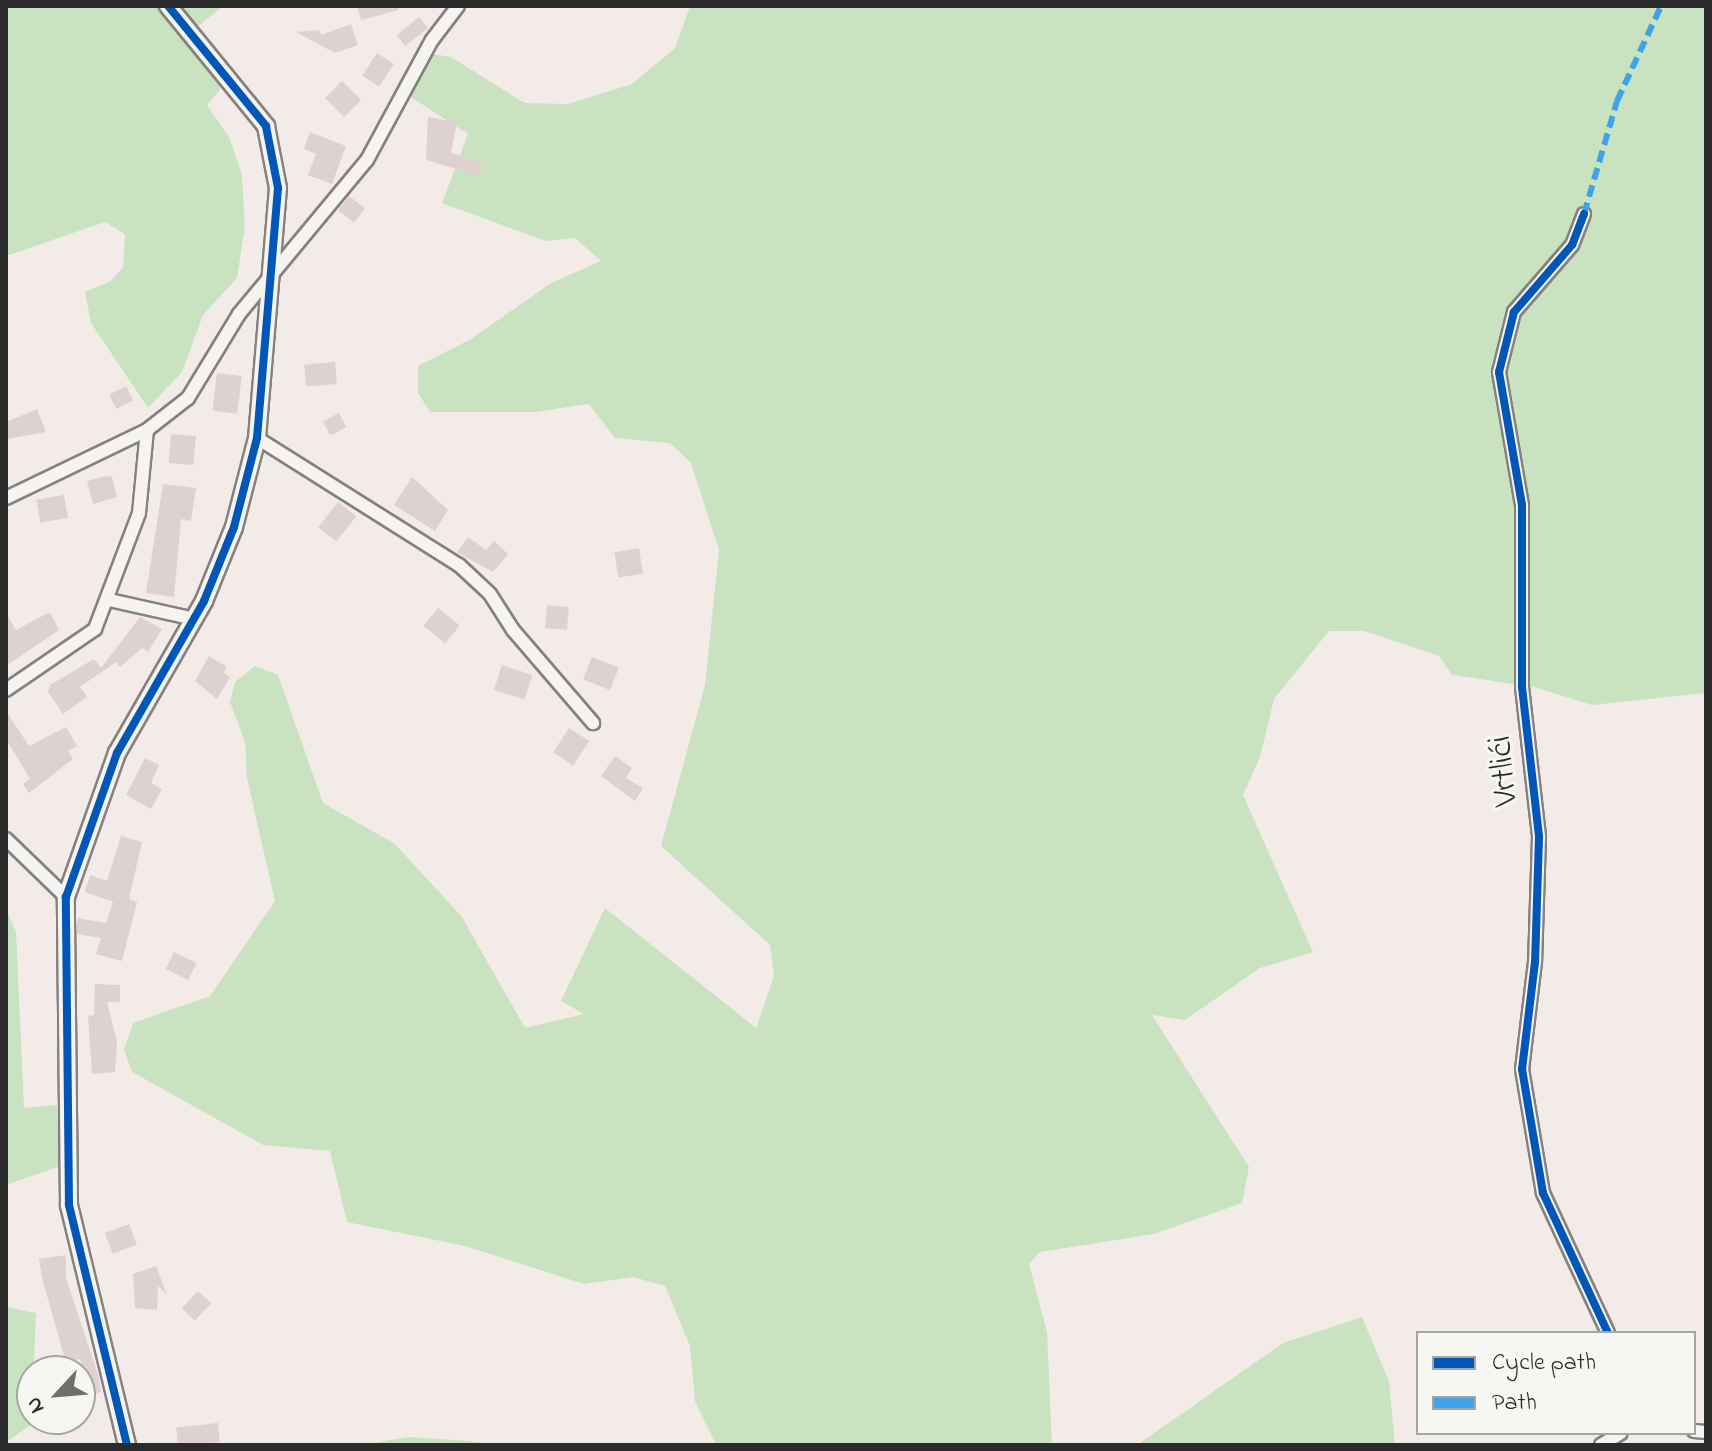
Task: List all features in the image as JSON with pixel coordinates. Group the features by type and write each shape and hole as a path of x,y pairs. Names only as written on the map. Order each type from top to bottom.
{"street":[{"path":"127,1445 69,1205 66,897 117,753 195,619 234,527 257,438 278,188 266,126 168,6"},
{"path":"6,498 147,430 188,398 239,314 272,282 367,160 432,40 458,6"},
{"name":"Vrtlići","path":"1584,214 1572,245 1514,312 1499,372 1522,505 1522,687 1539,837 1535,962 1522,1069 1543,1193 1607,1331"},
{"path":"6,690 88,637 109,600 139,513 147,430"},
{"path":"257,438 459,565 490,594 593,723"},
{"path":"109,600 195,619"},
{"path":"9,846 66,897"}],"green space":[{"path":"6,6 223,6 192,31 231,76 207,105 229,137 242,175 245,226 237,278 203,315 182,372 148,408 91,323 85,292 111,281 123,267 125,234 105,222 6,256"},
{"path":"690,6 1706,6 1706,693 1592,705 1534,687 1452,675 1439,656 1364,631 1329,631 1274,699 1260,757 1243,795 1313,952 1260,968 1185,1020 1152,1015 1249,1167 1242,1203 1154,1234 1040,1252 1029,1264 1047,1332 1052,1445 716,1445 695,1401 690,1346 665,1286 633,1277 584,1284 465,1246 347,1222 330,1151 263,1145 132,1072 124,1050 133,1023 210,996 275,901 247,778 245,742 230,702 235,682 255,666 278,675 323,803 395,844 462,917 525,1028 584,1014 561,1001 605,908 756,1028 774,976 770,945 661,846 705,685 719,550 691,463 670,443 615,438 589,404 534,412 430,412 418,393 418,366 471,339 551,283 601,261 575,238 545,241 442,203 468,134 397,88 420,52 451,57 525,103 568,104 632,84 675,48"},
{"path":"6,909 16,932 24,1108 57,1105 66,1164 6,1185"},
{"path":"6,1307 36,1313 34,1355 16,1355 16,1435 6,1442"},
{"path":"1362,1317 1389,1381 1395,1445 1137,1445 1283,1343"},
{"path":"408,1437 469,1441 504,1445 360,1445"}],"building":[{"path":"357,6 398,6 399,10 361,20"},
{"path":"419,17 428,28 405,46 396,35"},
{"path":"351,24 358,45 335,53 296,32 320,30 321,35"},
{"path":"377,53 394,64 379,87 362,76"},
{"path":"342,81 361,100 344,117 325,98"},
{"path":"428,117 457,122 451,153 483,162 479,176 426,160"},
{"path":"310,132 346,146 332,184 308,175 316,154 304,149"},
{"path":"349,196 365,208 354,222 338,210"},
{"path":"335,362 337,384 306,387 304,365"},
{"path":"217,373 242,376 237,414 212,411"},
{"path":"126,386 133,400 116,409 109,395"},
{"path":"37,409 46,432 6,439 6,422"},
{"path":"339,413 346,427 330,435 323,421"},
{"path":"171,434 196,436 193,465 168,463"},
{"path":"112,477 117,497 93,504 87,481"},
{"path":"412,477 448,510 435,531 394,505"},
{"path":"163,484 196,488 191,521 181,519 174,597 146,593"},
{"path":"64,495 68,518 40,523 36,500"},
{"path":"338,502 356,516 336,541 318,527"},
{"path":"468,537 486,550 494,541 508,554 493,572 457,552"},
{"path":"639,548 643,574 618,578 614,552"},
{"path":"547,605 569,607 567,630 545,628"},
{"path":"438,608 460,626 445,643 424,626"},
{"path":"50,612 59,630 6,666 6,613 16,630"},
{"path":"140,617 162,629 148,652 142,648 120,667 116,662 80,687 87,697 63,714 48,692 50,685 94,659 101,668"},
{"path":"209,656 227,667 224,673 230,677 217,699 195,681"},
{"path":"592,657 619,668 610,690 583,679"},
{"path":"502,665 532,675 524,700 494,690"},
{"path":"6,711 29,746 66,727 77,746 68,751 73,759 29,793 23,784 30,779 6,739"},
{"path":"569,728 589,741 573,765 553,752"},
{"path":"615,756 632,768 626,778 643,788 635,801 601,776"},
{"path":"145,758 159,765 151,783 162,789 151,809 126,795"},
{"path":"121,836 142,842 129,899 137,902 122,961 96,954 101,938 77,934 78,918 106,923 113,902 85,892 90,875 107,881"},
{"path":"174,952 196,963 188,980 166,969"},
{"path":"95,984 120,985 120,1002 107,1002 117,1042 115,1072 92,1074 88,1016 94,1015"},
{"path":"129,1224 137,1245 113,1254 105,1233"},
{"path":"66,1255 66,1278 91,1355 64,1355 39,1259"},
{"path":"156,1266 167,1295 158,1286 157,1310 135,1308 133,1274"},
{"path":"198,1291 211,1303 195,1321 182,1309"},
{"path":"96,1369 99,1378 101,1392 96,1394"},
{"path":"218,1423 220,1442 178,1445 176,1427"}],"marked path":[{"path":"1584,214 1617,101 1661,6"}],"cycle path":[{"path":"127,1445 69,1205 66,897 117,753 204,601 234,527 257,438 278,188 266,126 168,6"},
{"path":"1584,214 1572,245 1514,312 1499,372 1522,505 1522,687 1539,837 1535,962 1522,1069 1543,1193 1607,1331"}]}
